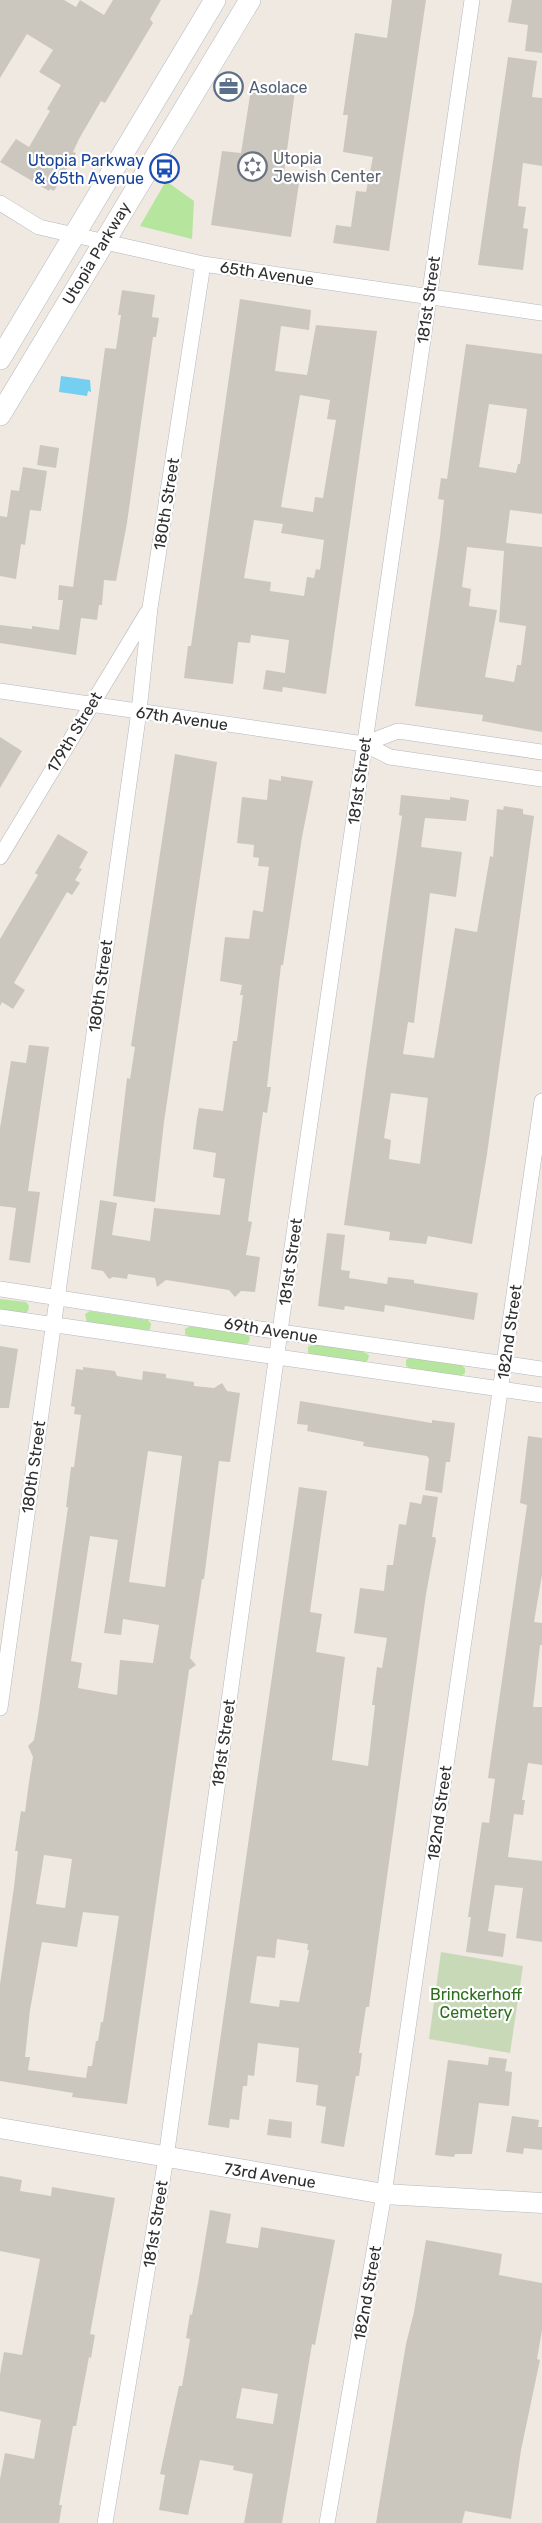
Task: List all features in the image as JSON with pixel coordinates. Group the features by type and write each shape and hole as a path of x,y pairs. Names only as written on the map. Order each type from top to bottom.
{"main road":[{"name":"Utopia Parkway","path":"0,359 214,0"},
{"name":"Utopia Parkway","path":"0,415 249,0"}],"street":[{"name":"181st Street","path":"105,2523 166,2158 276,1356 472,0"},
{"name":"65th Avenue","path":"0,203 39,227 203,264 542,313"},
{"name":"180th Street","path":"0,1708 139,711 150,608 203,264"},
{"name":"179th Street","path":"0,857 150,608"},
{"name":"67th Avenue","path":"0,692 364,744 390,757 542,779"},
{"path":"364,744 398,730 542,752"},
{"name":"182nd Street","path":"327,2523 384,2194 542,1101"},
{"name":"69th Avenue","path":"0,1289 542,1369"},
{"path":"166,1340 169,1313"},
{"name":"69th Avenue","path":"0,1317 542,1395"},
{"path":"387,1372 392,1348"},
{"name":"73rd Avenue","path":"0,2128 384,2194 542,2203"}],"green space":[{"path":"166,181 194,201 192,239 140,226"},
{"path":"0,1299 26,1302 29,1306 28,1311 24,1314 0,1310"},
{"path":"90,1311 148,1320 151,1324 150,1329 146,1332 87,1323 85,1314"},
{"path":"190,1326 244,1333 250,1337 249,1342 245,1346 188,1337 185,1329"},
{"path":"313,1344 362,1351 369,1355 368,1360 363,1363 311,1356 308,1347"},
{"path":"410,1357 460,1364 465,1368 465,1373 461,1376 409,1369 406,1360"},
{"name":"Brinckerhoff Cemetery","path":"441,1952 523,1966 510,2053 429,2039"}],"water":[{"path":"61,376 90,380 91,392 88,391 87,396 59,392"}],"building":[{"path":"0,0 64,0 76,7 80,0 104,15 113,0 161,0 150,19 153,23 105,103 101,101 79,139 73,152 76,153 54,191 50,189 49,191 0,162 16,139 29,147 50,111 47,109 61,85 39,72 53,50 27,34 0,78"},
{"path":"392,0 426,0 389,251 333,243 336,225 351,227 356,191 366,192 373,157 343,152 348,115 343,115 355,33 387,38"},
{"path":"512,0 542,0 542,53 525,51 528,25 508,22"},
{"path":"508,57 537,61 532,97 542,98 542,166 523,163 518,206 526,207 523,228 528,229 523,270 478,265"},
{"name":"Utopia Jewish Center","path":"252,83 295,91 283,180 299,183 291,237 211,225 222,151 241,153"},
{"path":"122,290 155,295 152,317 159,318 156,337 153,337 127,523 116,581 104,580 102,605 99,605 97,620 81,618 76,655 0,643 0,625 59,630 63,600 58,600 59,585 73,587 105,348 116,349"},
{"path":"240,299 311,310 309,330 281,326 275,371 307,375 316,325 377,331 326,694 283,687 282,692 263,689 266,670 285,673 289,640 251,635 250,643 238,642 233,684 184,678 188,646 191,646","holes":["300,395 330,400 327,419 336,420 323,498 315,497 313,512 281,507","254,520 283,524 281,533 324,540 320,570 316,569 314,578 307,577 304,596 270,591 271,582 244,578"]},
{"path":"466,344 542,354 542,514 510,510 506,543 542,547 542,732 482,721 483,715 415,706 440,537 444,500 438,499 441,478 447,479","holes":["489,404 527,409 520,464 518,464 516,473 479,467","467,547 504,551 499,622 526,626 521,665 517,665 514,682 485,677 497,610 469,606 471,589 462,587"]},
{"path":"40,445 59,448 56,468 37,465"},
{"path":"23,467 47,471 41,511 30,510 25,545 21,544 16,579 0,576 0,516 7,517 11,490 19,491"},
{"path":"0,737 22,751 0,788"},
{"path":"175,754 217,762 164,1122 155,1202 113,1196 127,1078 130,1079 135,1047 131,1046"},
{"path":"281,776 313,781 302,837 283,965 281,965 267,1087 271,1087 267,1113 263,1112 248,1221 252,1222 246,1255 260,1257 255,1292 241,1291 235,1297 229,1290 166,1280 157,1287 155,1278 128,1274 127,1279 113,1277 109,1279 103,1271 91,1269 100,1200 117,1203 112,1235 150,1241 154,1208 220,1215 225,1179 213,1177 216,1153 193,1149 197,1118 199,1108 223,1111 233,1041 237,1041 243,995 240,995 242,985 220,981 225,937 249,939 253,910 263,912 269,867 258,866 259,858 253,857 254,845 237,843 242,797 267,800 269,779 281,781"},
{"path":"401,795 469,800 466,821 425,818 421,847 462,852 456,897 430,893 414,1023 408,1022 403,1054 434,1058 455,928 477,932 490,856 493,857 497,809 503,810 504,806 523,809 523,814 534,816 487,1154 472,1244 428,1236 426,1244 389,1240 390,1232 344,1225 402,816 399,815","holes":["391,1093 428,1098 420,1164 389,1159 391,1140 384,1138"]},
{"path":"58,834 88,852 75,880 80,883 72,895 67,892 14,983 25,990 13,1009 2,1002 0,1006 0,939 38,875 35,873"},
{"path":"29,1045 49,1047 28,1191 40,1192 30,1263 9,1260 16,1208 0,1206 0,1128 11,1061 26,1063"},
{"path":"327,1233 345,1235 341,1270 350,1271 349,1278 387,1284 388,1277 414,1280 414,1283 478,1293 474,1320 385,1305 384,1312 345,1306 344,1310 318,1306"},
{"path":"0,1346 18,1349 9,1408 0,1408"},
{"path":"83,1367 115,1371 117,1376 142,1380 143,1371 166,1374 166,1378 194,1382 194,1386 214,1388 222,1383 227,1391 240,1393 230,1462 219,1461 204,1579 202,1579 190,1658 196,1665 189,1670 127,2104 72,2097 73,2093 0,2081 0,1984 14,1887 18,1851 15,1851 21,1811 25,1812 33,1757 28,1746 34,1740 38,1716 68,1507 66,1507 71,1467 74,1467 81,1415 74,1414 75,1407 71,1406 76,1369 83,1370","holes":["148,1451 182,1456 165,1587 129,1582","90,1536 118,1540 104,1633 121,1635 123,1619 159,1625 153,1663 120,1660 117,1695 78,1688 82,1663 71,1661","44,1855 72,1859 65,1908 36,1904","83,1912 119,1916 103,2022 101,2022 98,2041 96,2041 92,2066 88,2066 86,2078 28,2070 30,2057 25,2057 30,2010 42,1942 77,1947"]},
{"path":"300,1401 432,1423 432,1420 455,1423 450,1462 446,1462 442,1493 425,1490 429,1459 427,1456 363,1446 364,1442 307,1431 308,1425 297,1424"},
{"path":"528,1436 542,1438 542,1575 534,1622 542,1623 542,1645 540,1645 533,1707 542,1707 542,1765 528,1763 522,1800 525,1800 523,1815 514,1814 508,1857 542,1861 542,1942 516,1938 523,1888 495,1885 488,1931 506,1934 503,1957 466,1952 471,1917 468,1917 482,1822 489,1823 495,1779 488,1778 527,1505 520,1503"},
{"path":"299,1487 327,1491 310,1612 322,1614 316,1652 345,1657 332,1760 368,1766 377,1667 382,1668 387,1638 354,1633 360,1588 384,1591 387,1565 393,1565 399,1524 406,1525 410,1502 421,1504 423,1495 438,1497 432,1537 436,1540 426,1594 369,2007 366,2007 359,2053 362,2053 359,2076 356,2076 344,2147 321,2143 326,2107 316,2105 318,2085 296,2082 299,2048 258,2043 254,2076 248,2075 247,2086 243,2086 239,2120 230,2119 229,2128 208,2125","holes":["277,1939 308,1944 307,1950 309,1950 299,2002 280,2000 279,2007 250,2003 257,1956 275,1958"]},
{"path":"489,2057 507,2059 505,2071 512,2072 509,2106 479,2103 472,2154 455,2154 454,2157 435,2155 448,2060 488,2065"},
{"path":"512,2116 539,2120 538,2127 542,2127 542,2150 524,2148 523,2154 506,2152"},
{"path":"269,2119 292,2122 291,2138 267,2135"},
{"path":"0,2176 22,2180 20,2191 51,2196 52,2187 115,2198 90,2334 95,2335 76,2426 73,2426 59,2505 62,2505 59,2523 0,2523 0,2479 5,2453 34,2459 41,2420 0,2411 0,2374 4,2352 22,2355 40,2259 0,2251"},
{"path":"210,2210 231,2214 226,2243 258,2248 261,2227 335,2240 315,2345 312,2344 282,2523 244,2523 253,2474 233,2470 234,2466 200,2460 188,2515 159,2510 165,2475 160,2474 179,2386 182,2386 190,2339 186,2338","holes":["242,2388 278,2394 273,2424 236,2418"]},
{"path":"426,2240 502,2254 499,2275 542,2283 542,2330 537,2359 540,2360 521,2450 511,2519 465,2511 462,2523 376,2523"}],"place":[{"name":"Asolace","path":"228,87"},
{"name":"Utopia Jewish Center","path":"252,167"},
{"name":"Utopia Parkway & 65th Avenue","path":"165,169"}]}
